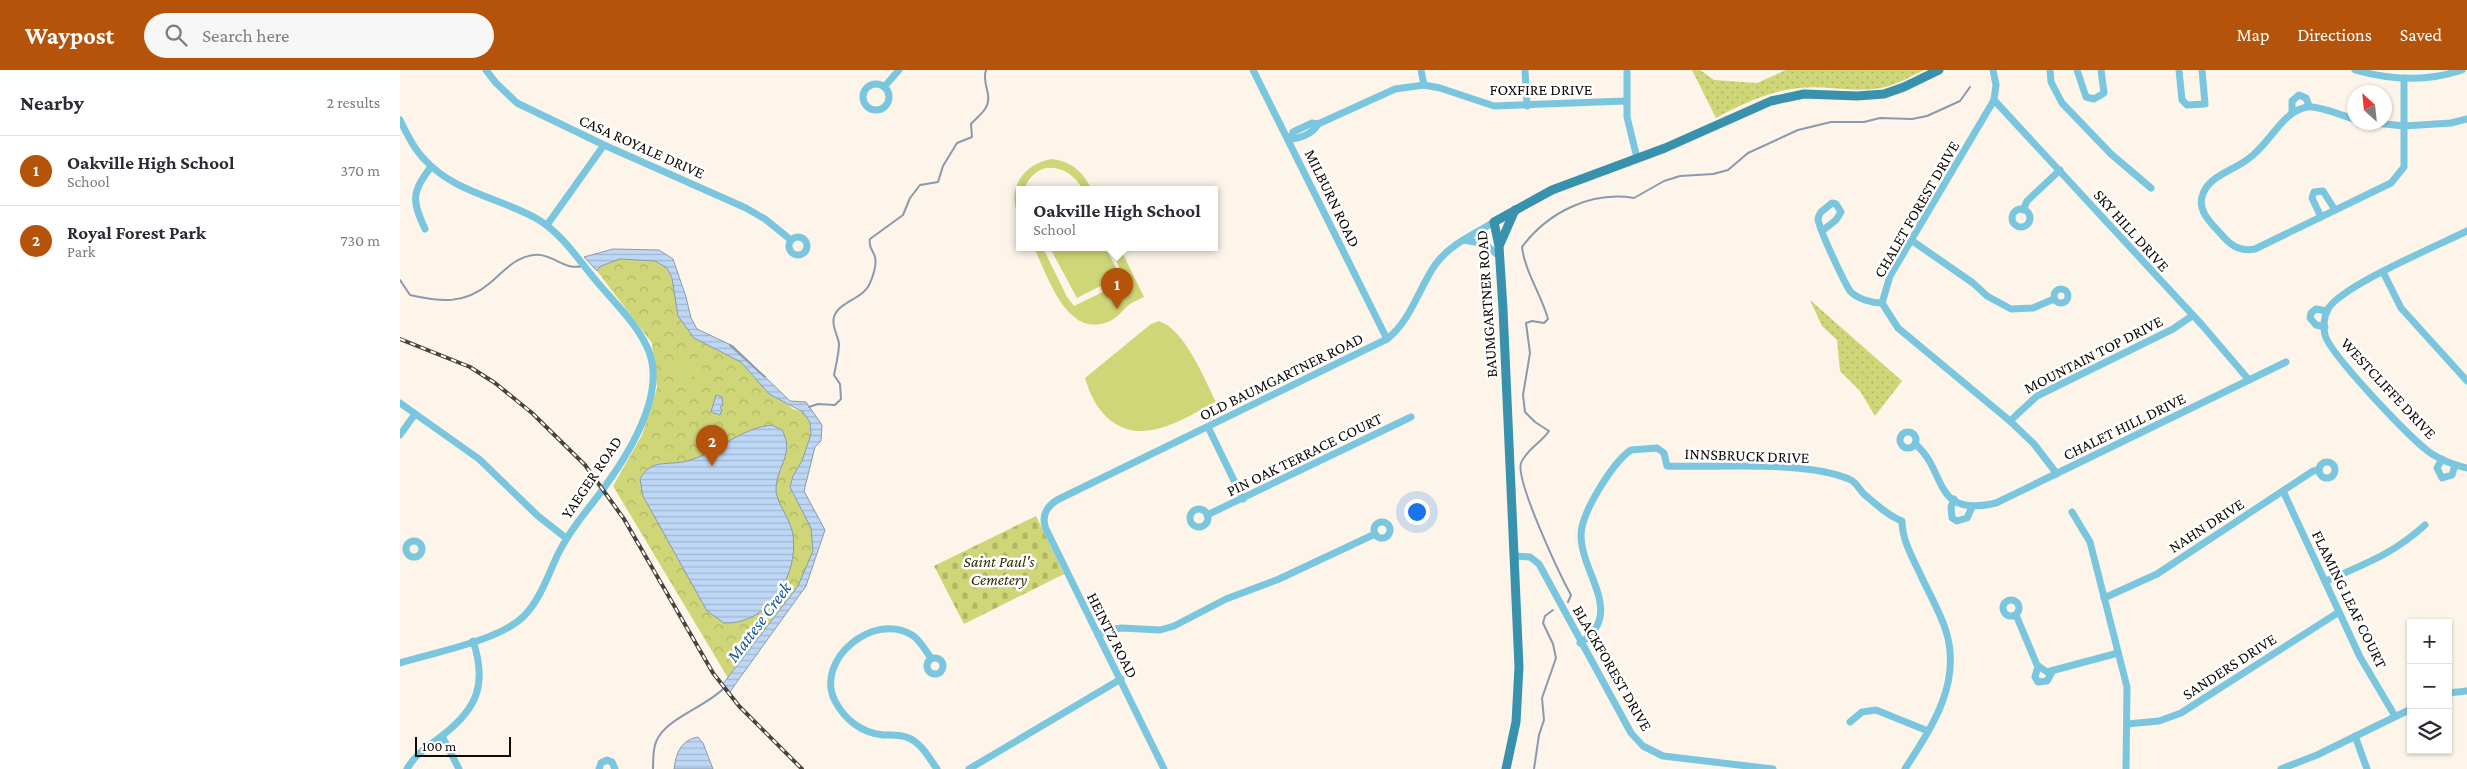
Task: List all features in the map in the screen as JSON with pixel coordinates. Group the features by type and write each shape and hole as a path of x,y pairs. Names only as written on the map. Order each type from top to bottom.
{"main road":[{"name":"BAUMGARTNER ROAD","path":"1506,769 1518,706 1519,667 1500,257 1494,222 1569,183 1682,141 1740,113 1771,101 1804,94 1856,96 1884,94 1904,87 1939,70"},
{"path":"1499,246 1515,210"}],"street":[{"name":"CASA ROYALE DRIVE","path":"486,70 496,83 517,103 604,145 746,208 765,219 792,240"},
{"path":"884,87 899,70"},
{"name":"MILBURN ROAD","path":"1253,70 1290,138 1387,339"},
{"path":"1421,70 1424,86"},
{"path":"1525,70 1527,106"},
{"path":"1627,70 1627,117 1637,158"},
{"path":"1993,70 1996,85 1994,100"},
{"path":"2050,70 2051,82 2062,103 2111,154 2151,188"},
{"path":"2077,70 2086,97 2094,99 2104,93 2100,70"},
{"path":"2179,70 2182,100 2187,105 2205,104 2202,70"},
{"path":"2355,70 2404,78 2431,77 2462,70"},
{"path":"2347,117 2309,106 2292,113 2284,118 2275,133 2253,155 2210,182 2203,193 2202,208 2223,236 2235,247 2245,251 2255,249 2385,186 2400,174 2404,167 2404,78"},
{"name":"FOXFIRE DRIVE","path":"1290,138 1295,140 1315,130 1318,124 1395,89 1424,86 1440,88 1494,106 1626,101"},
{"path":"2292,113 2292,101 2299,95 2306,98 2309,106"},
{"name":"SKY HILL DRIVE","path":"1994,100 2060,170 2249,380"},
{"name":"CHALET FOREST DRIVE","path":"1994,100 1890,276 1882,303 1898,328 2010,421 2034,444 2057,474"},
{"path":"2392,125 2404,126 2452,123 2467,119"},
{"name":"YAEGER ROAD","path":"400,120 416,149 431,167 462,187 524,213 547,225 590,273 642,338 652,361 652,391 643,418 621,462 566,538 528,612 508,628 473,641 400,663"},
{"path":"547,225 604,145"},
{"path":"425,229 415,206 415,200 420,184 431,167"},
{"path":"2023,210 2027,201 2060,170"},
{"path":"2321,217 2312,198 2314,192 2323,191 2335,210"},
{"name":"OLD BAUMGARTNER ROAD","path":"1045,512 1057,500 1387,339 1402,326 1436,265 1448,252 1464,240 1494,222"},
{"path":"1822,231 1850,291 1873,303 1882,303"},
{"name":"WESTCLIFFE DRIVE","path":"2467,232 2348,289 2334,301 2327,311 2325,327 2325,335 2346,366 2415,440 2442,459 2467,468"},
{"path":"1464,240 1486,244 1500,257"},
{"path":"1911,240 1973,283 1988,296 2011,309 2033,308 2054,299"},
{"path":"2383,272 2401,308 2467,381"},
{"name":"WESTCLIFFE DRIVE","path":"2325,327 2316,325 2310,318 2310,313 2316,309 2327,311"},
{"name":"MOUNTAIN TOP DRIVE","path":"2010,421 2037,396 2173,329 2192,316"},
{"name":"CHALET HILL DRIVE","path":"1954,499 1952,518 1957,521 1967,518 1972,507 1996,503 2286,362"},
{"path":"400,404 479,459 538,516 566,538"},
{"path":"400,435 415,414"},
{"name":"PIN OAK TERRACE COURT","path":"1207,515 1412,417"},
{"path":"1208,427 1243,499"},
{"path":"1915,444 1922,449 1942,489 1954,499 1972,507"},
{"name":"INNSBRUCK DRIVE","path":"1580,643 1598,627 1602,612 1600,599 1582,545 1582,527 1586,512 1617,464 1631,450 1658,448 1664,453 1667,466 1789,468 1836,474 1854,481 1865,495 1891,516 1902,520 1907,544 1946,630 1951,658 1949,678 1945,699 1928,731"},
{"name":"WESTCLIFFE DRIVE","path":"2442,459 2437,468 2442,478 2452,475 2456,465"},
{"name":"NAHN DRIVE","path":"2104,598 2157,574 2313,471 2320,470"},
{"name":"FLAMING LEAF COURT","path":"2283,491 2360,657 2395,716"},
{"name":"HEINTZ ROAD","path":"1045,512 1046,529 1164,769"},
{"path":"2072,512 2090,542 2127,687 2126,769"},
{"path":"2326,581 2380,558 2405,544 2425,525"},
{"path":"1098,635 1109,630 1122,628 1160,630 1174,626 1226,599 1280,579 1375,534"},
{"path":"400,540 407,546"},
{"name":"BLACKFOREST DRIVE","path":"1514,556 1524,555 1535,560 1631,733 1643,746 1663,756 1773,769"},
{"name":"SANDERS DRIVE","path":"2127,724 2159,721 2181,713 2339,612"},
{"path":"2016,615 2038,666 2047,672 2118,653"},
{"path":"931,658 918,640 906,632 891,627 877,630 864,636 841,654 833,665 830,686 836,704 849,720 867,732 908,738 918,744 937,769"},
{"path":"407,769 418,753 461,721 476,700 480,670 473,641"},
{"path":"2038,666 2035,677 2038,682 2048,681 2052,672"},
{"path":"969,769 1120,679"},
{"path":"2452,693 2467,691"},
{"path":"2281,769 2355,736 2409,709"},
{"path":"1850,722 1862,712 1876,710 1928,731 1905,769"},
{"path":"442,736 459,769"},
{"path":"2355,736 2367,769"},
{"path":"599,769 601,763 607,760 612,762 615,769"}],"green space":[{"path":"1692,70 1700,70 1714,80 1757,83 1786,70 1924,70 1898,83 1881,88 1861,90 1809,87 1777,92 1746,103 1716,118"},
{"path":"1052,159 1072,165 1081,173 1090,186 1080,186 1069,174 1052,168 1036,173 1026,186 1017,186 1025,172 1041,162"},
{"path":"1016,188 1016,210 1015,208"},
{"path":"1035,251 1044,251 1067,297 1074,306 1125,281 1112,251 1121,251 1144,297 1130,304 1110,321 1095,325 1082,322 1071,314 1061,303"},
{"path":"1052,251 1108,251 1120,276 1077,298"},
{"path":"619,259 651,260 662,264 671,276 674,284 678,316 726,353 741,362 753,376 793,409 803,412 810,422 811,434 802,461 793,476 790,487 811,528 817,552 798,586 728,678 613,486 642,435 657,388 652,343 597,271 601,266"},
{"path":"1810,300 1902,381 1875,416 1860,391 1840,371 1837,340 1822,326"},
{"path":"1159,321 1168,326 1185,344 1200,368 1216,402 1164,427 1136,431 1123,428 1110,420 1101,411 1092,396 1085,378 1151,324"},
{"path":"699,357 706,379 696,382 688,360"},
{"path":"686,361 693,383 683,386 675,365"},
{"name":"Saint Paul's Cemetery","path":"1036,516 1064,574 964,624 934,566"}],"water":[{"path":"613,249 659,250 673,259 691,318 697,329 733,346 790,401 806,402 822,425 821,441 815,447 804,491 825,530 806,586 729,693 722,685 798,586 813,551 811,528 790,487 793,476 802,461 811,434 810,422 803,412 769,394 741,362 694,338 678,316 672,278 667,268 655,261 620,259 601,266 597,271 584,257"},
{"path":"716,395 722,397 723,405 720,407 722,410 720,415 711,412"},
{"path":"772,425 782,430 786,438 786,453 777,480 776,493 792,529 794,550 791,566 777,595 767,607 754,616 740,621 724,623 707,611 643,496 640,479 644,472 655,465 687,461 749,431"},
{"path":"698,737 703,743 713,769 674,769 676,758 683,744"}],"waterway":[{"path":"809,407 818,404 835,405 841,399 840,384 834,375 839,344 833,324 834,317 841,307 863,293 870,283 875,263 870,239 903,215 910,198 920,185 938,182 943,166 957,143 972,137 971,124 987,104 986,70"},
{"path":"1568,602 1571,595 1531,507 1521,473 1523,458 1549,431 1535,422 1525,412 1523,395 1530,353 1526,323 1532,321 1544,323 1548,319 1526,265 1522,247 1544,224 1558,214 1587,201 1602,198 1634,198 1664,181 1680,176 1713,174 1728,170 1748,153 1798,130 1831,122 1864,122 1880,118 1912,119 1927,116 1960,101 1970,87"},
{"name":"Mattese Creek","path":"400,280 410,295 452,300 471,295 480,290 510,266 527,256 541,255 570,266 582,266"},
{"name":"Mattese Creek","path":"730,345 765,377"},
{"path":"1534,769 1539,735 1544,720 1542,698 1556,658 1553,644 1543,623 1545,616 1553,610"},
{"name":"Mattese Creek","path":"653,769 653,755 656,742 668,726 708,701 725,687"}],"railway":[{"path":"400,339 470,367 495,383 532,413 585,465 624,519 713,673 739,706 802,769"}],"place":[{"name":"Oakville High School","path":"1117,309"},
{"name":"Royal Forest Park","path":"712,466"}]}
